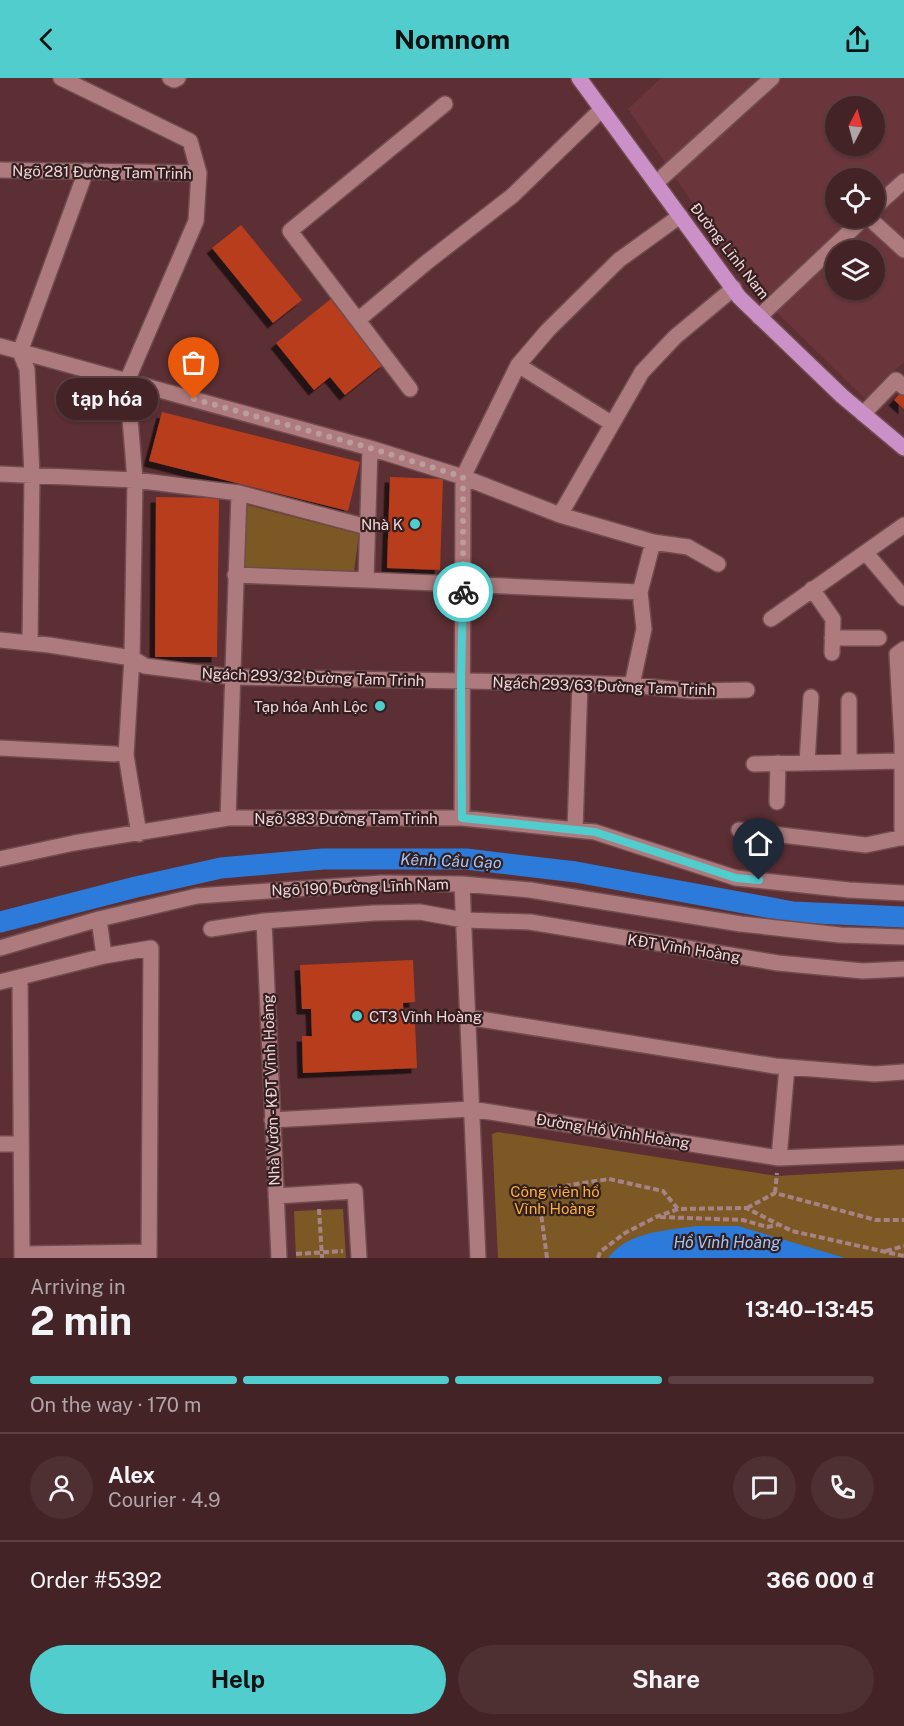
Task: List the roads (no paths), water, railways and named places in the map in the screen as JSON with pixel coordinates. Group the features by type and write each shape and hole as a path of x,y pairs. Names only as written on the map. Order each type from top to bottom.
{"main road":[{"name":"Đường Lĩnh Nam","path":"579,78 739,297 863,414 904,448"}],"street":[{"path":"61,78 190,141 199,173"},
{"path":"656,183 772,78"},
{"path":"410,389 290,231 445,104"},
{"path":"358,320 427,262 512,196 601,110"},
{"name":"Ngõ 281 Đường Tam Trinh","path":"0,170 199,173 196,221 128,381"},
{"path":"30,643 32,475 27,369 20,352 86,171"},
{"path":"885,198 904,181"},
{"path":"462,818 463,477 518,365 548,330 619,260 680,216"},
{"path":"759,317 853,228"},
{"path":"880,228 904,250"},
{"path":"560,514 642,372 675,337 734,288"},
{"path":"0,346 370,448 463,477 560,514 653,542 688,547 718,564"},
{"path":"518,365 611,423"},
{"path":"863,414 896,380 904,387"},
{"path":"128,381 135,480 132,658 126,754 138,834"},
{"path":"366,580 370,448"},
{"path":"0,474 135,480 239,494 367,527"},
{"path":"228,818 239,494"},
{"path":"771,619 904,525"},
{"path":"632,685 644,629 640,592 653,542"},
{"path":"866,553 904,598"},
{"path":"235,575 640,592"},
{"path":"812,589 833,619 832,645 879,638"},
{"name":"Ngách 293/32 Đường Tam Trinh","path":"0,640 132,658 144,666 232,677 461,682"},
{"path":"740,830 866,845 903,838 903,719 897,654 904,649"},
{"name":"Ngách 293/63 Đường Tam Trinh","path":"461,682 632,685 692,691 747,690"},
{"path":"575,830 580,683"},
{"path":"807,763 811,698"},
{"path":"849,700 849,762"},
{"path":"0,748 115,754"},
{"path":"754,764 903,761"},
{"path":"777,802 778,763"},
{"name":"Ngõ 383 Đường Tam Trinh","path":"0,860 74,843 228,818 462,818 595,832 736,878 849,890 904,893"},
{"name":"Ngõ 190 Đường Lĩnh Nam","path":"0,948 99,919 197,896 382,883 462,884 530,890 741,924 840,934 904,937"},
{"path":"462,884 478,1258"},
{"name":"KĐT Vĩnh Hoàng","path":"211,928 264,921 420,912 464,920 530,922 778,963 863,971 904,969"},
{"path":"99,919 104,956"},
{"name":"Nhà Vườn - KĐT Vĩnh Hoàng","path":"264,921 276,1196 286,1256"},
{"path":"0,982 20,977 104,956 151,948 149,1255 22,1256 20,977"},
{"path":"467,1017 694,1055 787,1067 875,1074 904,1072"},
{"path":"778,1165 787,1067"},
{"path":"272,1120 471,1109"},
{"name":"Đường Hồ Vĩnh Hoàng","path":"471,1109 778,1165 904,1153"},
{"path":"0,1144 20,1144"},
{"path":"276,1196 355,1191 354,1255"}],"water":[{"name":"Hồ Vĩnh Hoàng","path":"696,1226 738,1226 845,1258 608,1258 626,1242 637,1237"}],"waterway":[{"name":"Kênh Cầu Gạo","path":"0,922 221,868 323,859 466,859 576,872 793,912 904,917"}],"place":[{"name":"tạp hóa","path":"194,399"},
{"name":"Nhà K","path":"415,524"},
{"name":"Tạp hóa Anh Lộc","path":"380,706"},
{"name":"CT3 Vĩnh Hoàng","path":"357,1016"}],"park label":[{"name":"Công viên hồ Vĩnh Hoàng","path":"555,1200"}]}
